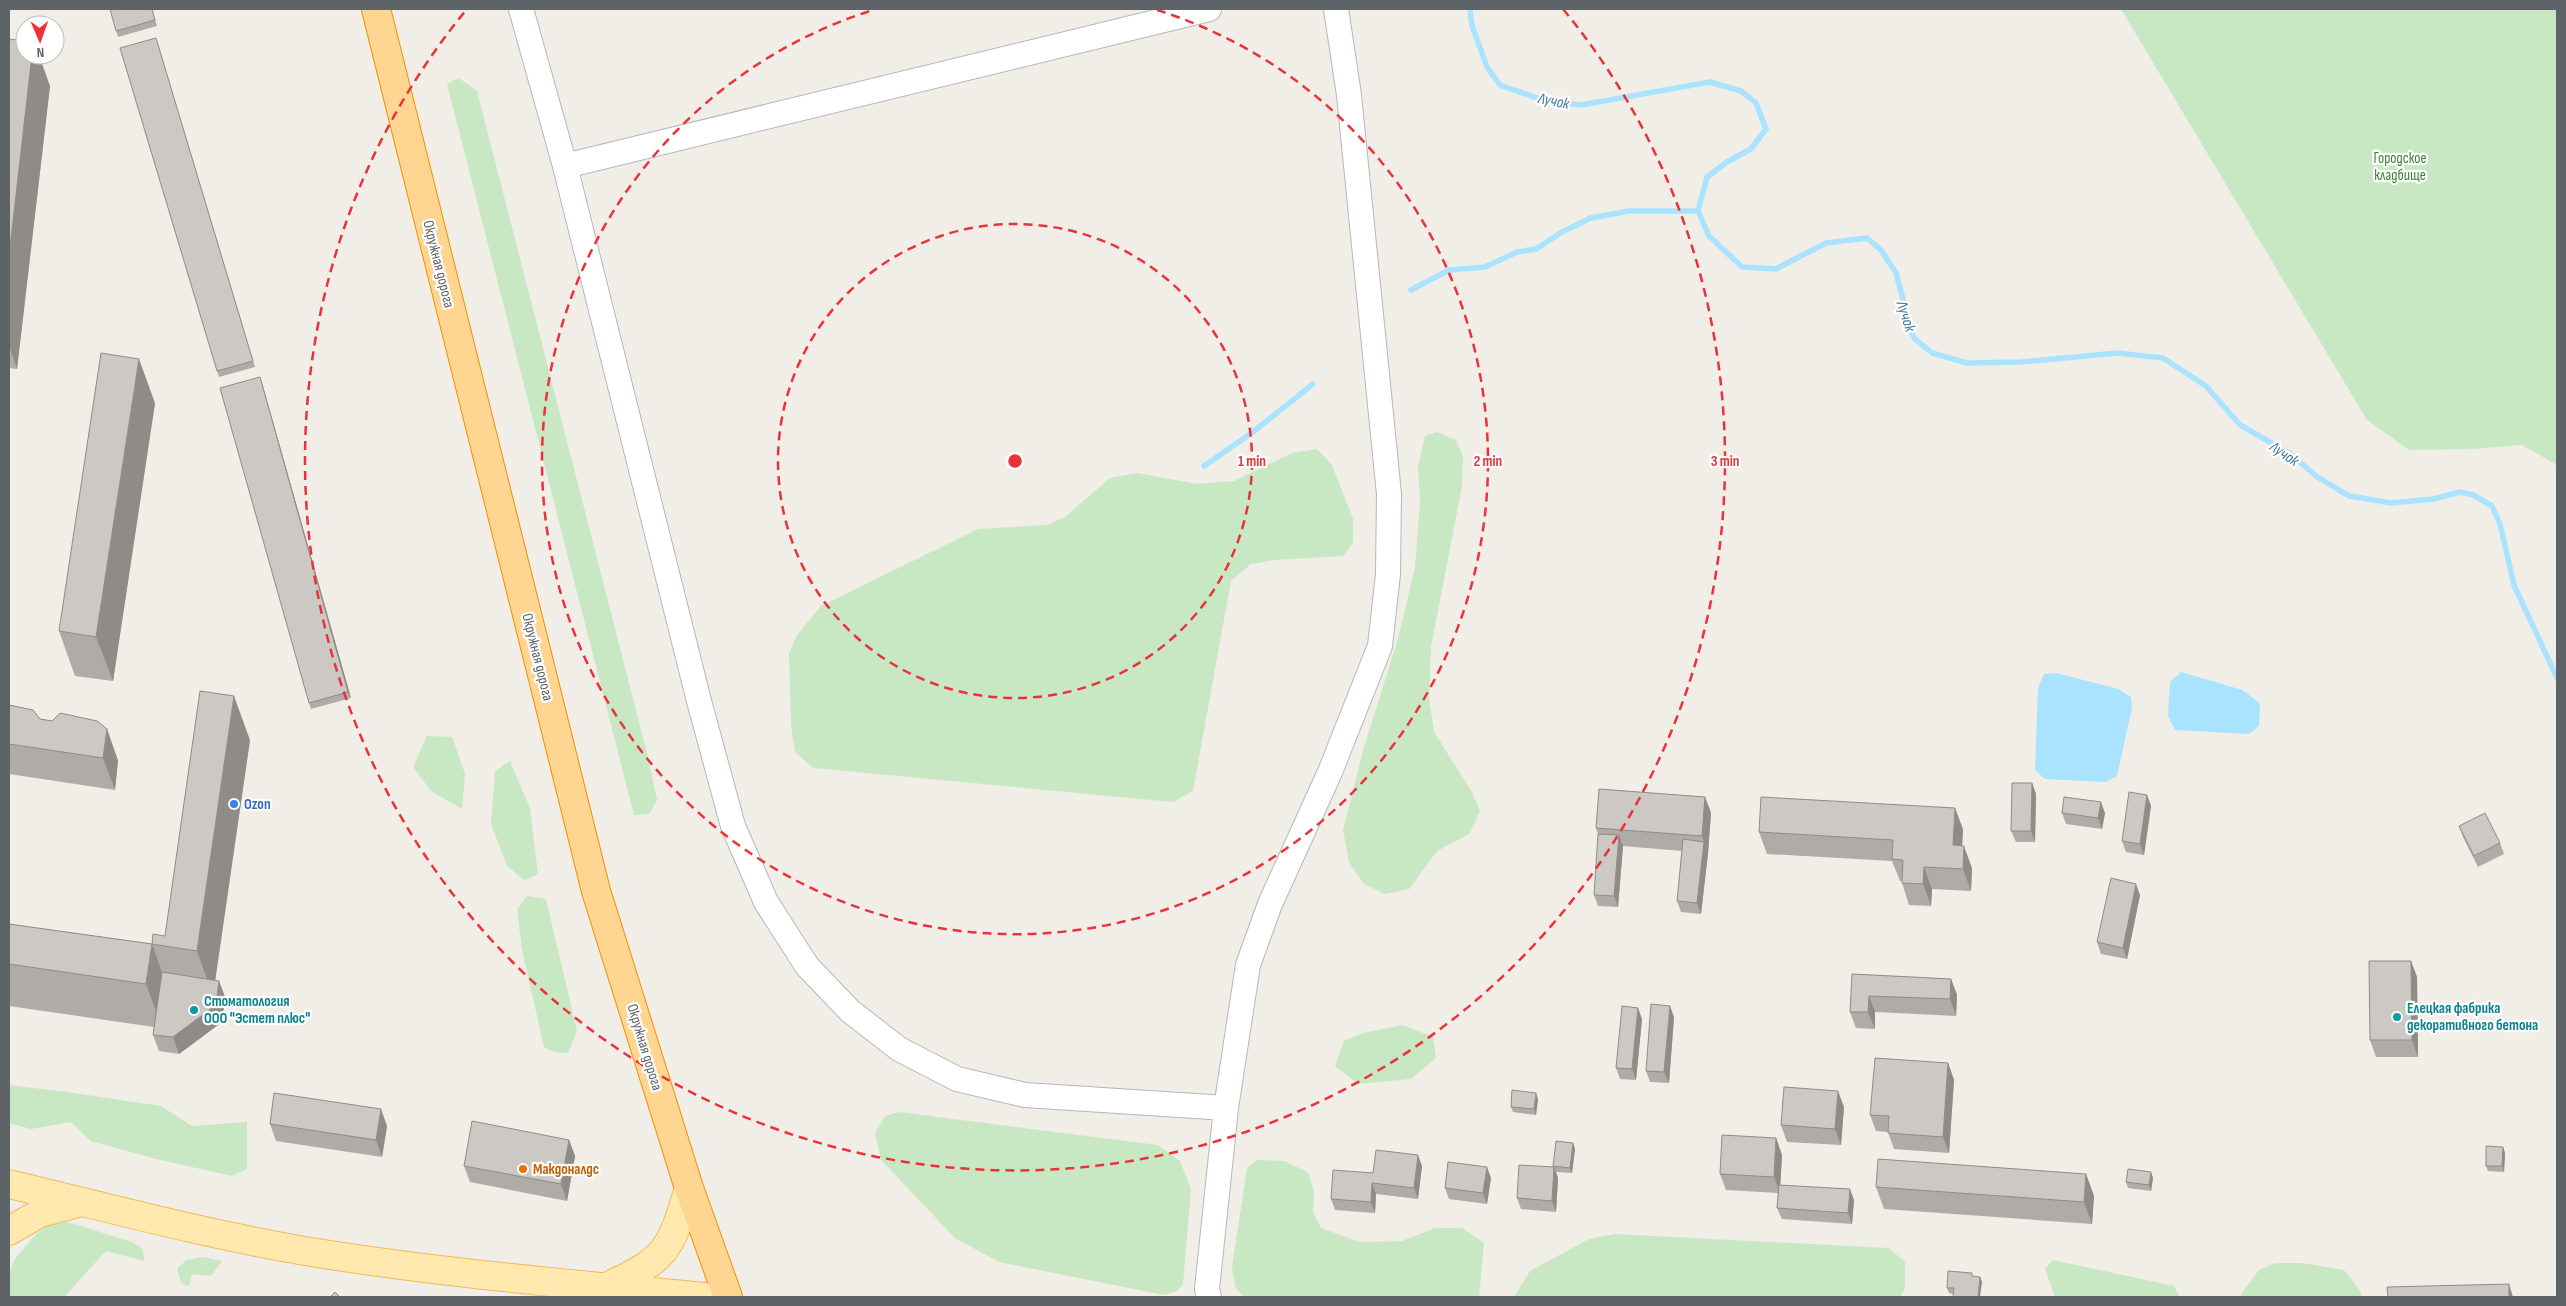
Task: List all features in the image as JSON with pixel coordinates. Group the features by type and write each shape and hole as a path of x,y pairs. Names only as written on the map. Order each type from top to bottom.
{"highway":[{"name":"Окружная дорога","path":"376,9 596,891 689,1188 728,1297"}],"main road":[{"path":"9,1184 174,1225 310,1252 438,1271 704,1297"},
{"path":"605,1287 639,1272 662,1255 676,1229 689,1188"},
{"path":"9,1231 40,1213 83,1202"}],"street":[{"path":"521,9 565,166 694,682 733,826 766,902 807,966 850,1011 899,1049 957,1079 1025,1095 1226,1108"},
{"path":"565,166 1209,9"},
{"path":"1209,1297 1207,1289 1226,1108 1248,965 1270,904 1330,772 1380,646 1387,583 1389,494 1349,95 1336,9"}],"green space":[{"name":"Городское кладбище","path":"2121,9 2557,9 2557,465 2522,445 2474,449 2409,450 2367,420"},
{"path":"459,78 477,91 647,753 657,800 649,814 634,815 447,84"},
{"path":"1437,432 1456,440 1463,456 1462,486 1431,647 1429,698 1434,732 1472,792 1480,811 1469,834 1437,851 1409,889 1385,894 1364,884 1349,862 1343,830 1364,747 1398,639 1415,567 1420,501 1418,467 1425,436"},
{"path":"1317,449 1332,465 1353,519 1353,543 1343,556 1275,560 1251,564 1231,581 1193,791 1173,802 813,768 795,752 791,724 789,654 797,635 821,606 978,529 1047,525 1065,517 1110,478 1138,473 1197,484 1234,481 1292,453"},
{"path":"427,736 452,737 465,774 462,809 431,791 413,767"},
{"path":"510,761 530,808 538,874 524,880 507,866 491,824 495,771"},
{"path":"527,896 546,899 577,1031 568,1053 554,1052 544,1047 522,950 517,909"},
{"path":"1403,1025 1433,1037 1436,1058 1411,1079 1358,1084 1335,1066 1344,1041 1363,1033"},
{"path":"9,1085 161,1106 192,1126 247,1122 247,1169 232,1176 156,1159 91,1141 71,1122 31,1129 9,1123"},
{"path":"899,1112 1158,1145 1180,1161 1191,1189 1183,1284 1177,1291 1164,1295 999,1262 955,1238 881,1160 875,1134 885,1116"},
{"path":"1257,1160 1284,1161 1308,1172 1314,1192 1313,1212 1321,1228 1360,1242 1402,1241 1435,1228 1462,1228 1484,1243 1479,1297 1244,1297 1235,1287 1232,1267 1247,1168"},
{"path":"68,1222 132,1242 143,1249 144,1261 106,1251 64,1297 10,1297 9,1274 14,1260 36,1234 52,1223"},
{"path":"1615,1234 1889,1248 1905,1262 1905,1288 1900,1297 1514,1297 1530,1271 1589,1239"},
{"path":"203,1257 222,1261 211,1276 192,1274 189,1286 181,1283 177,1268 187,1260"},
{"path":"2053,1260 2174,1286 2180,1297 2055,1297 2045,1269"},
{"path":"2275,1263 2302,1263 2344,1270 2361,1292 2361,1297 2241,1297 2259,1270"}],"water":[{"path":"2181,672 2242,690 2260,703 2259,726 2249,734 2175,730 2168,716 2170,682"},
{"path":"2056,673 2118,689 2131,697 2132,708 2117,776 2105,782 2045,779 2035,770 2038,688 2044,674"}],"building":[{"path":"110,9 152,9 155,20 116,31"},
{"path":"156,38 253,361 217,371 120,48"},
{"path":"9,39 15,40 15,65 31,65 9,256"},
{"path":"101,353 139,359 96,637 59,631"},
{"path":"260,377 348,692 309,703 220,388"},
{"path":"200,691 234,696 197,951 152,944 153,934 165,936"},
{"path":"9,705 33,710 40,719 52,721 60,713 97,721 107,729 103,758 9,744"},
{"path":"2012,783 2032,783 2031,831 2011,831"},
{"path":"1599,789 1705,797 1702,836 1596,828"},
{"path":"2129,792 2147,795 2140,844 2122,841"},
{"path":"1761,797 1955,808 1953,845 1964,846 1963,869 1924,867 1923,884 1902,883 1903,860 1892,859 1893,840 1759,832"},
{"path":"2064,797 2101,802 2098,818 2062,813"},
{"path":"2485,813 2500,843 2474,856 2459,826"},
{"path":"1598,834 1619,835 1614,896 1594,895"},
{"path":"1683,839 1704,842 1697,903 1677,901"},
{"path":"2111,878 2136,884 2123,948 2097,942"},
{"path":"9,924 152,944 146,984 9,964"},
{"name":"Елецкая фабрика декоративного бетона","path":"2369,961 2411,961 2412,1040 2370,1040"},
{"path":"162,972 219,981 216,1005 173,1037 153,1035"},
{"path":"1852,974 1951,979 1950,999 1869,996 1868,1012 1850,1012"},
{"path":"1651,1004 1670,1006 1664,1072 1646,1071"},
{"path":"1622,1006 1638,1008 1632,1069 1616,1068"},
{"path":"1875,1058 1948,1063 1943,1137 1888,1133 1889,1116 1870,1115"},
{"path":"1784,1087 1838,1091 1835,1129 1781,1125"},
{"path":"1512,1090 1536,1093 1534,1109 1511,1107"},
{"path":"274,1093 381,1109 376,1140 270,1124"},
{"name":"Макдоналдс","path":"472,1121 569,1140 561,1184 464,1166"},
{"path":"1722,1135 1776,1138 1774,1177 1720,1174"},
{"path":"1556,1141 1573,1143 1570,1168 1553,1166"},
{"path":"2486,1146 2503,1147 2502,1166 2486,1166"},
{"path":"1376,1150 1418,1155 1414,1188 1372,1183 1371,1202 1331,1199 1333,1170 1373,1173"},
{"path":"1878,1159 2086,1174 2084,1202 1876,1187"},
{"path":"1448,1162 1487,1167 1483,1193 1445,1188"},
{"path":"1519,1165 1554,1167 1552,1201 1517,1198"},
{"path":"2128,1169 2151,1172 2149,1185 2126,1182"},
{"path":"1779,1185 1850,1189 1848,1213 1777,1208"},
{"path":"1948,1271 1972,1273 1972,1276 1980,1277 1978,1297 1953,1297 1954,1288 1947,1288"},
{"path":"2509,1284 2509,1297 2388,1297 2387,1287"},
{"path":"335,1292 340,1297 330,1297"}],"waterway":[{"name":"Лучок","path":"1470,9 1472,26 1487,67 1500,85 1540,99 1581,105 1710,82 1741,91 1756,103 1766,129 1751,149 1727,162 1707,177 1698,211 1709,236 1742,267 1776,269 1826,243 1867,238 1881,250 1896,273 1904,303 1906,322 1915,339 1932,353 1967,363 2021,362 2117,353 2163,358 2206,386 2240,425 2291,454 2316,476 2349,496 2391,503 2433,499 2460,492 2473,495 2492,506 2500,524 2514,585 2557,678"},
{"path":"1411,290 1449,270 1485,267 1517,252 1536,249 1562,232 1591,218 1629,211 1698,211"},
{"path":"1204,466 1253,432 1313,384"}],"place":[{"name":"Ozon","path":"234,804"},
{"name":"Стоматология ООО \"Эстет плюс\"","path":"194,1010"},
{"name":"Елецкая фабрика декоративного бетона","path":"2397,1017"},
{"name":"Макдоналдс","path":"523,1169"}]}
